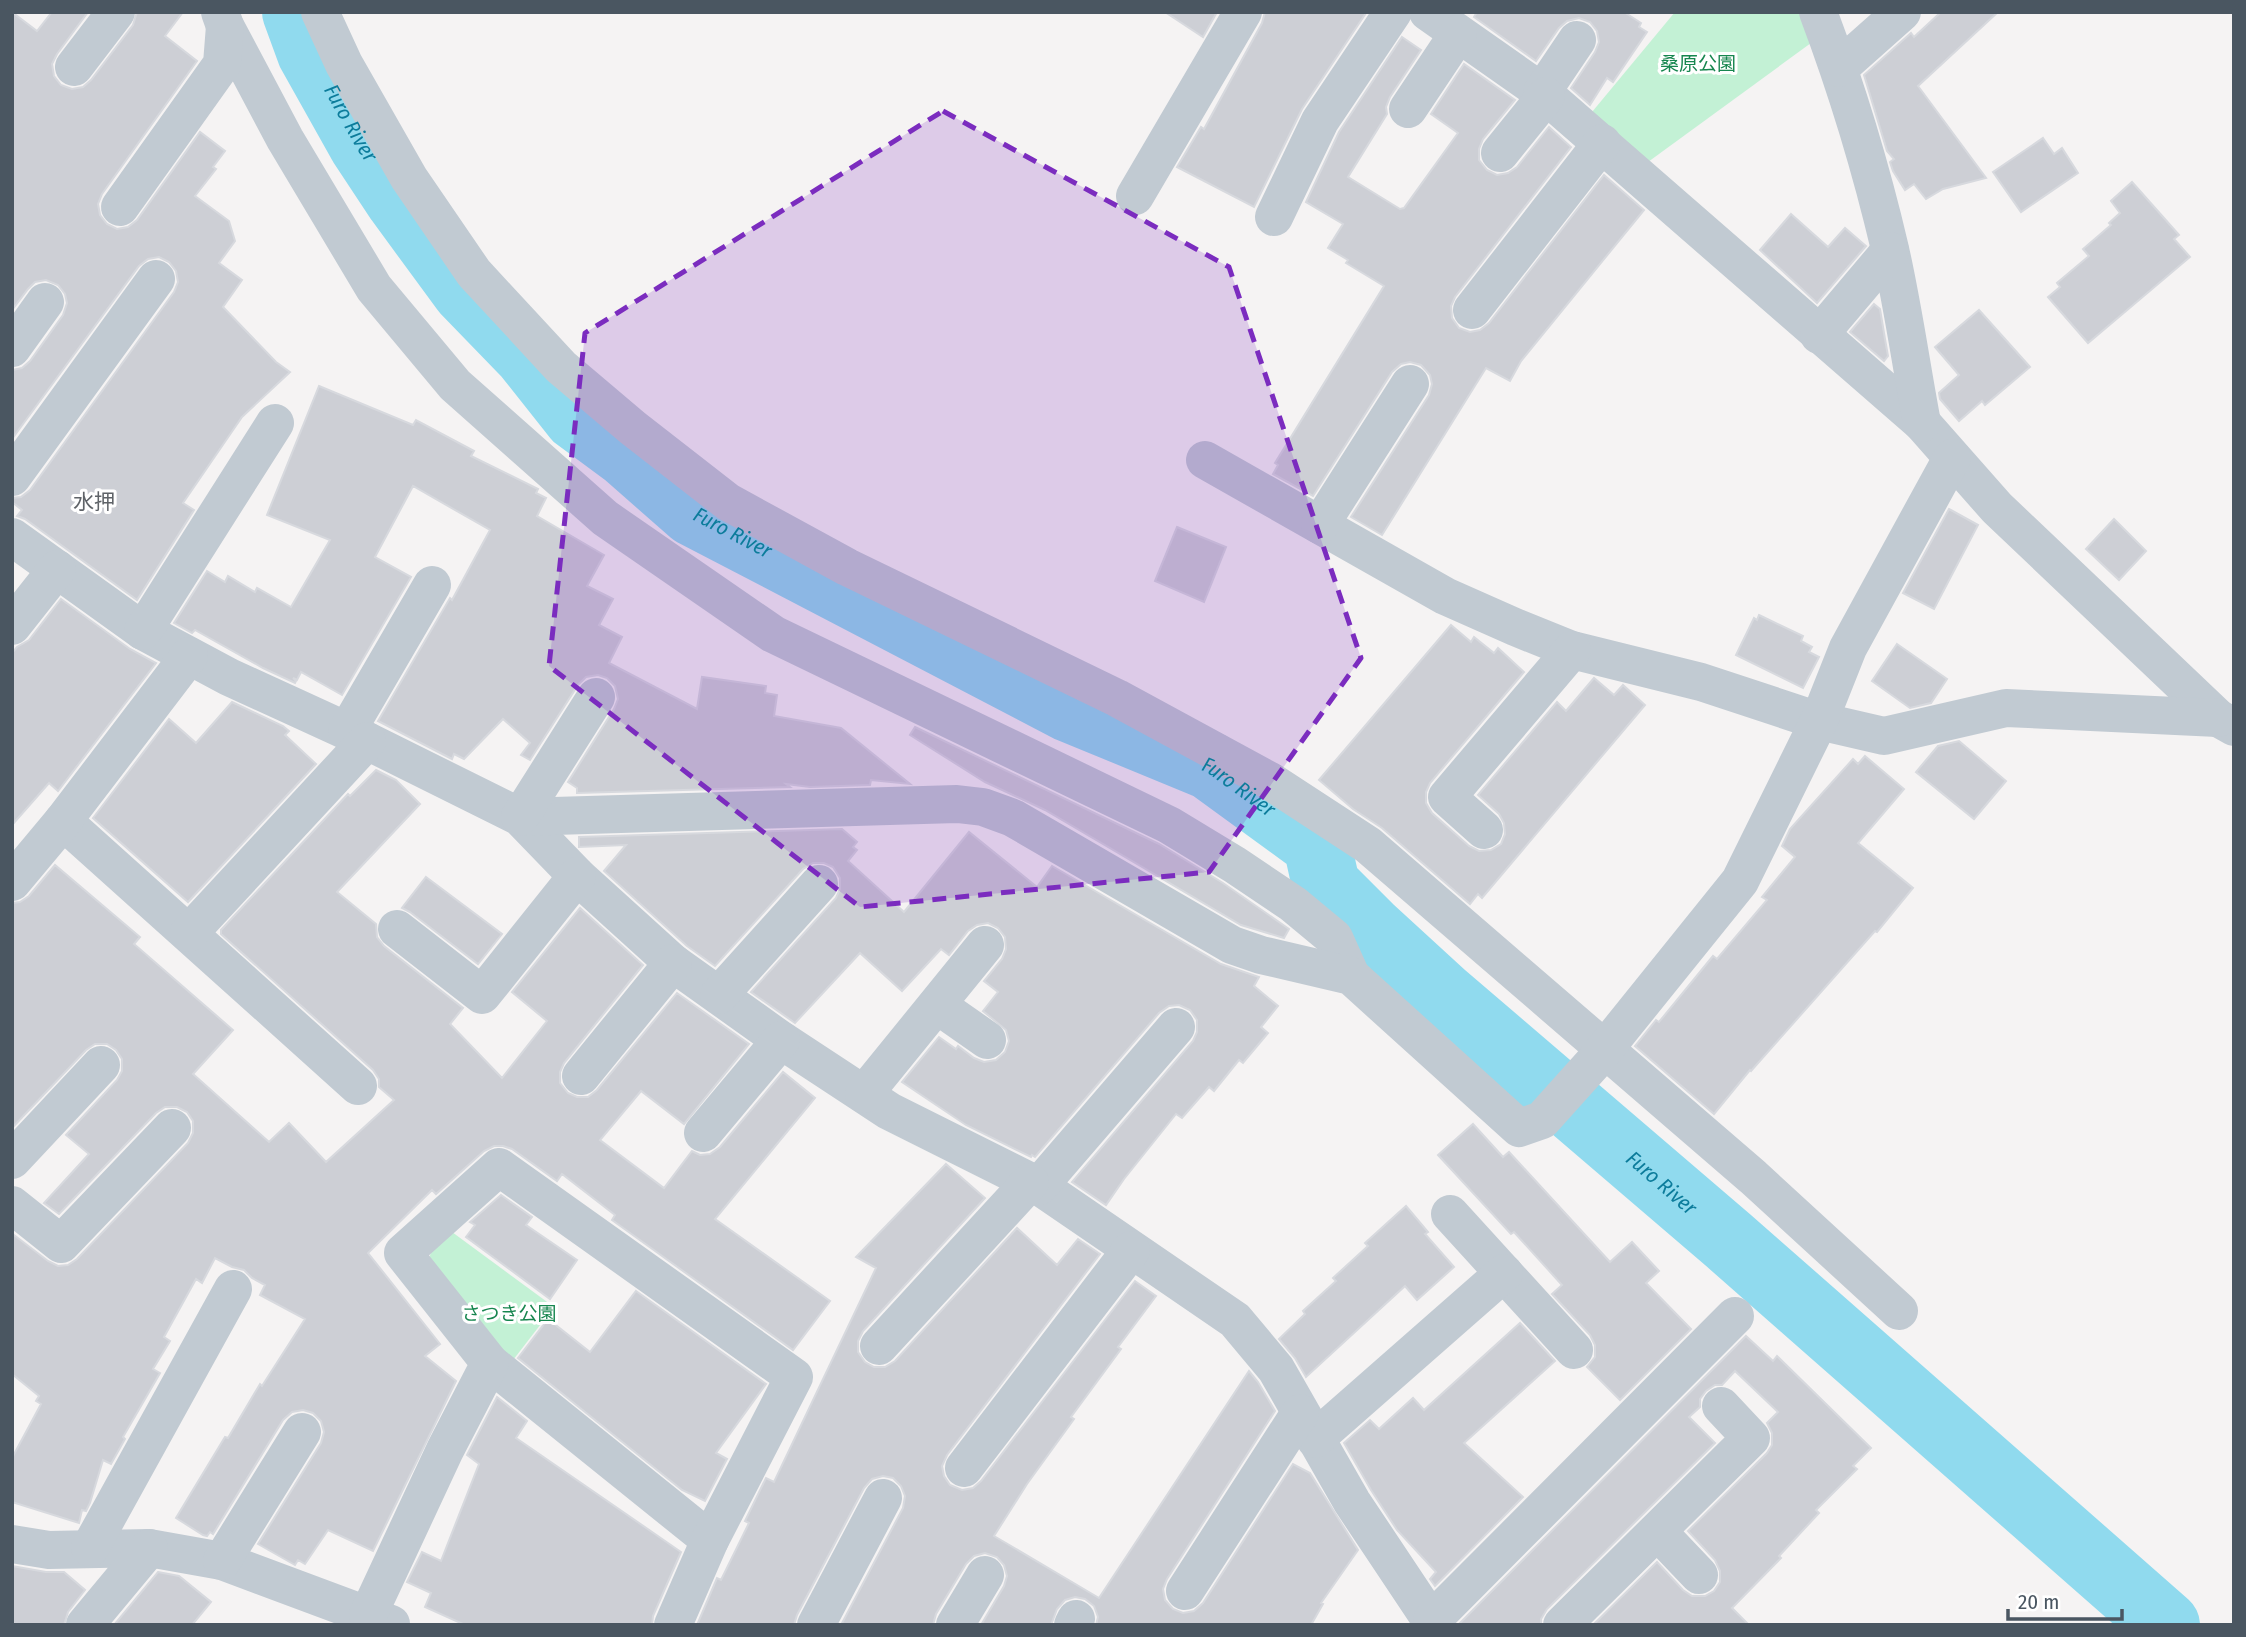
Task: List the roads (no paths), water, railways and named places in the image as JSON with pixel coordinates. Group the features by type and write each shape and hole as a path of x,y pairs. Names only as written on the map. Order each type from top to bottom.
{"street":[{"path":"74,67 116,12"},
{"path":"320,12 344,64 409,178 474,273 561,367 633,428 728,502 847,567 1117,698 1270,781 1368,845 1600,1055 1754,1177 1899,1311"},
{"path":"1135,196 1243,12"},
{"path":"1274,217 1320,121 1392,12"},
{"path":"1818,12 1839,68 1870,171 1890,251 1922,423"},
{"path":"1839,68 1902,12"},
{"path":"120,207 222,64 216,17"},
{"path":"216,17 374,288 455,385 605,518 773,634 1168,825 1235,865 1293,904 1334,939 1352,975 1519,1128 1542,1120 1600,1055 1740,881 1819,721 1847,648 1952,458"},
{"path":"1408,109 1449,21 1544,94 1602,143 1922,423 1997,508 2226,722"},
{"path":"1500,153 1544,94 1577,40"},
{"path":"1472,310 1602,143"},
{"path":"1819,335 1890,251"},
{"path":"12,477 156,279"},
{"path":"12,348 45,302"},
{"path":"1320,525 1410,384"},
{"path":"143,631 275,423"},
{"path":"1205,460 1445,596 1572,650 1701,682 1819,721 1884,736 2006,708 2226,722"},
{"path":"12,537 143,631 229,677 357,736 520,817 576,876 673,963 781,1040 890,1111 1035,1184 1095,1222 1131,1250 1235,1320 1276,1369 1352,1502 1433,1623 1735,1316"},
{"path":"12,626 57,569"},
{"path":"189,933 357,736 432,585"},
{"path":"1484,830 1447,797 1572,650"},
{"path":"12,882 63,821 189,656"},
{"path":"520,817 596,697"},
{"path":"520,817 957,804 983,807 1013,818 1232,944 1261,955 1352,975"},
{"path":"63,821 358,1086"},
{"path":"397,929 482,995 576,876"},
{"path":"719,995 819,884"},
{"path":"864,1094 985,945"},
{"path":"581,1076 673,963"},
{"path":"937,1005 987,1040"},
{"path":"879,1346 1035,1184 1176,1027"},
{"path":"703,1133 781,1040"},
{"path":"12,1160 101,1065"},
{"path":"12,1205 61,1244 172,1128"},
{"path":"673,1625 710,1540 794,1377 499,1167 403,1253 490,1363 710,1540"},
{"path":"1450,1214 1574,1350"},
{"path":"964,1468 1131,1250"},
{"path":"1185,1591 1308,1426 1504,1273"},
{"path":"90,1548 233,1289"},
{"path":"12,1544 48,1550 149,1548 222,1560 380,1620 445,1450 490,1363"},
{"path":"1562,1625 1751,1438 1721,1406"},
{"path":"222,1560 302,1432"},
{"path":"816,1625 883,1498"},
{"path":"1658,1531 1699,1575"},
{"path":"85,1625 149,1548"},
{"path":"955,1625 985,1575"}],"waterway":[{"name":"Furo River","path":"296,12 311,53 362,144 399,200 465,290 527,354 577,417 627,454 693,512 1069,708 1210,766 1317,844 1326,885 1370,929 1442,995 1728,1240 2166,1625"}],"district":[{"name":"水押","path":"94,502"}],"park label":[{"name":"桑原公園","path":"1698,63"},
{"name":"さつき公園","path":"509,1313"}]}
